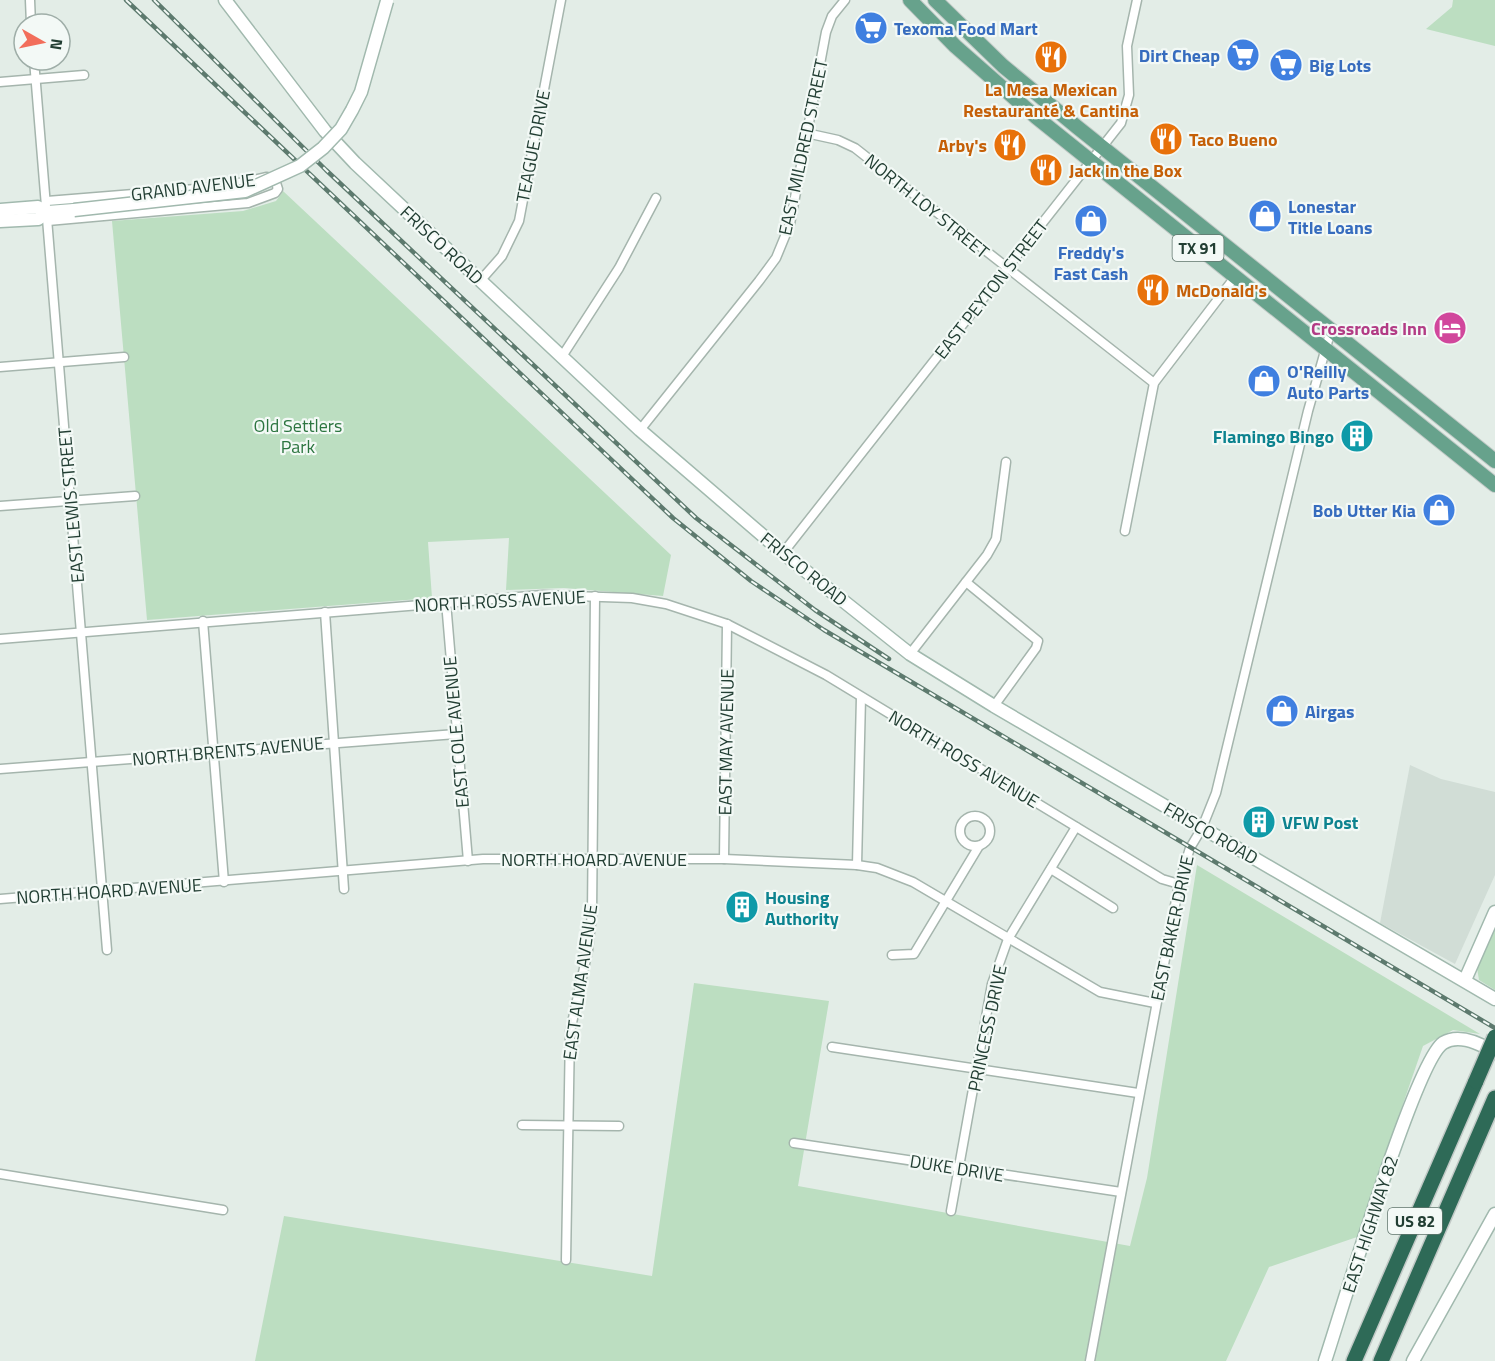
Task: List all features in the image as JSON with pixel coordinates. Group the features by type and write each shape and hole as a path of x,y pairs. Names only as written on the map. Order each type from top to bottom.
{"highway":[{"name":"US 82","path":"1354,1361 1495,1038"},
{"name":"US 82","path":"1380,1361 1495,1098"}],"main road":[{"name":"TX 91","path":"910,0 990,79 1495,485"},
{"name":"TX 91","path":"935,0 1003,66 1103,149 1495,462"}],"street":[{"name":"FRISCO ROAD","path":"225,0 325,131 355,163 640,430 783,553 910,654 994,706 1495,999"},
{"path":"0,221 38,219 48,212 245,191 300,166 323,148 341,129 352,110 361,92 387,0"},
{"name":"TEAGUE DRIVE","path":"480,281 502,256 519,220 561,0"},
{"name":"EAST MILDRED STREET","path":"640,430 776,258 790,224 826,32 832,16 845,0"},
{"name":"EAST PEYTON STREET","path":"783,553 1103,149 1126,112 1129,95 1127,46 1137,0"},
{"name":"EAST LEWIS STREET","path":"35,72 48,212 107,950"},
{"path":"0,82 84,75"},
{"name":"NORTH LOY STREET","path":"806,133 838,140 855,148 1006,270 1154,383"},
{"name":"GRAND AVENUE","path":"267,177 276,183 278,189 275,193 248,203 48,212 220,187 267,177"},
{"path":"561,358 619,268 656,198"},
{"path":"0,210 38,207 48,212"},
{"path":"1125,531 1154,383 1235,277"},
{"name":"EAST BAKER DRIVE","path":"1090,1361 1138,1093 1179,884 1190,848 1202,828 1216,793 1331,330"},
{"path":"0,367 124,357"},
{"path":"910,654 996,539 1006,462"},
{"path":"0,507 135,496"},
{"path":"966,582 1038,641 1036,648 994,706"},
{"name":"NORTH ROSS AVENUE","path":"0,639 543,595 595,596 666,604 727,624 826,675 1161,879 1179,884"},
{"name":"EAST ALMA AVENUE","path":"567,1260 570,1032 588,950 592,859 595,596"},
{"name":"EAST COLE AVENUE","path":"446,602 468,861"},
{"path":"325,612 344,890"},
{"path":"203,621 224,882"},
{"name":"EAST MAY AVENUE","path":"724,859 727,624"},
{"path":"857,865 861,698"},
{"name":"NORTH BRENTS AVENUE","path":"0,769 456,734"},
{"name":"PRINCESS DRIVE","path":"951,1211 992,984 1008,939 1076,827"},
{"path":"892,955 914,954 979,846"},
{"name":"NORTH HOARD AVENUE","path":"0,899 468,861 724,859 857,865 876,868 913,882 946,904 1100,992 1155,1003"},
{"path":"1051,869 1113,908"},
{"path":"1465,980 1495,912"},
{"name":"EAST HIGHWAY 82","path":"1325,1361 1393,1152 1425,1071 1442,1044 1452,1040 1464,1039 1495,1053"},
{"path":"832,1047 1138,1093"},
{"path":"522,1125 619,1126"},
{"name":"DUKE DRIVE","path":"794,1143 1121,1192"},
{"path":"0,1174 223,1210"},
{"path":"1413,1361 1495,1214"}],"shaded area":[{"path":"1410,765 1441,779 1495,792 1495,875 1455,964 1380,923"}],"green space":[{"path":"1453,0 1495,0 1495,46 1426,29 1452,7"},
{"name":"Old Settlers Park","path":"283,191 671,555 663,596 564,588 506,590 509,538 428,542 432,598 147,620 112,221 243,211 276,201"},
{"path":"1197,865 1480,1034 1453,1030 1423,1046 1357,1237 1269,1267 1226,1361 255,1361 284,1216 652,1276 694,983 829,1001 798,1186 1130,1246 1147,1178"},
{"path":"1495,928 1495,990 1479,980 1477,968"}],"railway":[{"path":"126,0 673,518 751,581 824,630 1495,1028"},
{"path":"154,0 326,170 696,518 815,610 889,659"}],"place":[{"name":"Texoma Food Mart","path":"871,28"},
{"name":"Dirt Cheap","path":"1243,55"},
{"name":"La Mesa Mexican Restauranté & Cantina","path":"1051,57"},
{"name":"Big Lots","path":"1286,65"},
{"name":"Taco Bueno","path":"1166,139"},
{"name":"Arby's","path":"1010,145"},
{"name":"Jack in the Box","path":"1046,170"},
{"name":"Lonestar Title Loans","path":"1265,216"},
{"name":"Freddy's Fast Cash","path":"1091,221"},
{"name":"McDonald's","path":"1153,290"},
{"name":"Crossroads Inn","path":"1450,328"},
{"name":"O'Reilly Auto Parts","path":"1264,381"},
{"name":"Flamingo Bingo","path":"1357,436"},
{"name":"Bob Utter Kia","path":"1439,510"},
{"name":"Airgas","path":"1282,711"},
{"name":"VFW Post","path":"1259,822"},
{"name":"Housing Authority","path":"742,907"}]}
